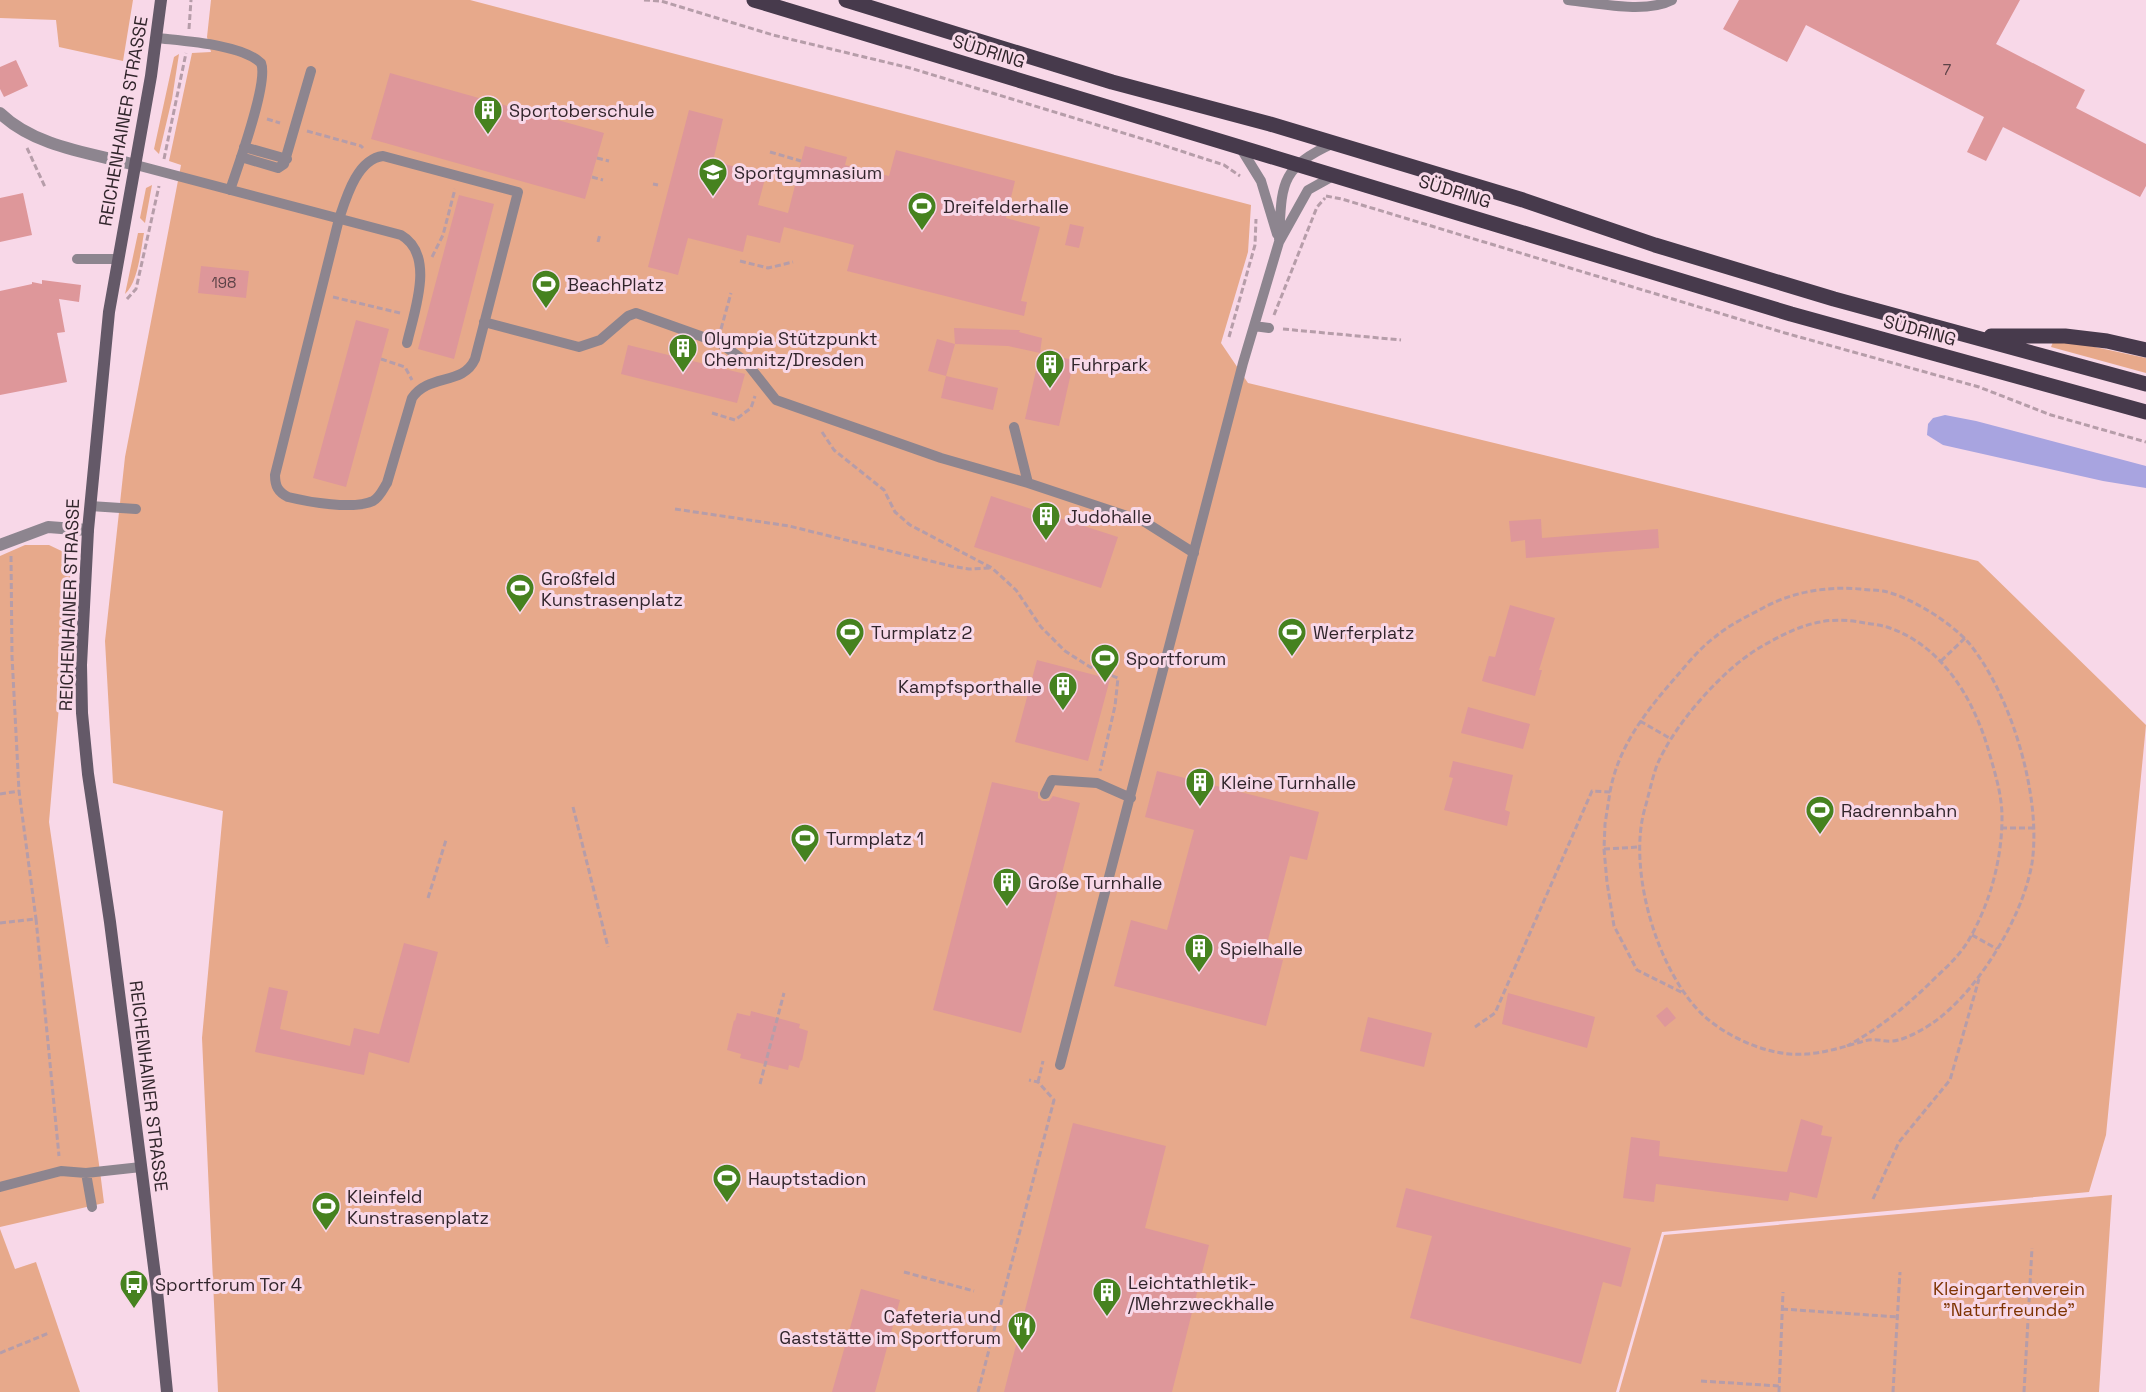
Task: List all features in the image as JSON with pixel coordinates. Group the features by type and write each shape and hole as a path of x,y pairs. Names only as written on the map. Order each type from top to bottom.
{"main road":[{"name":"REICHENHAINER STRASSE","path":"161,0 136,165 117,259 103,362 88,530 81,665 82,712 88,774 110,922 157,1291 167,1392"},
{"name":"SÜDRING","path":"754,0 1791,314 2146,412"},
{"name":"SÜDRING","path":"846,0 1112,82 1334,143 1569,215 1655,245 1768,280 2146,384"},
{"path":"1969,336 2065,336 2107,341 2146,350"}],"street":[{"path":"0,114 32,136 50,143 136,165"},
{"path":"5,543 48,527 88,530"}],"lane":[{"path":"1568,0 1647,7 1665,4 1672,0"},
{"path":"157,38 215,46 256,58 263,67 253,115 230,190"},
{"path":"242,152 278,168 282,166 287,159 311,71"},
{"path":"1060,1065 1243,363 1279,242 1284,182 1297,164 1316,151 1334,143"},
{"path":"1240,146 1261,181 1279,242"},
{"path":"389,157 459,176 519,192 475,359 466,372 426,384 417,390 412,398 387,483 374,500 352,505 299,499 281,493 275,482 275,475 339,219 348,192 372,159 389,157"},
{"path":"136,165 401,235 413,245 422,278 407,343"},
{"path":"1279,242 1308,190 1335,175"},
{"path":"77,259 117,259"},
{"path":"484,322 579,347 600,340 628,316 636,313 720,343 745,361 776,400 941,458 1028,483 1145,522 1194,553"},
{"path":"1254,326 1269,328"},
{"path":"1014,427 1028,483"},
{"path":"90,506 136,509"},
{"path":"1046,794 1052,780 1097,783 1131,798"},
{"path":"0,1187 61,1171 86,1173 141,1167"},
{"path":"86,1173 92,1207"}],"path":[{"path":"644,0 661,1 773,35 910,69 1153,141 1224,165 1240,175 1251,186 1261,181"},
{"path":"253,115 361,146 372,159"},
{"path":"19,128 45,187"},
{"path":"770,152 801,161"},
{"path":"597,158 609,161"},
{"path":"443,235 459,176"},
{"path":"592,177 603,180"},
{"path":"653,184 658,185"},
{"path":"1308,190 1774,330 1979,387 2051,415 2146,442"},
{"path":"1326,196 1317,207 1269,328 1401,340"},
{"path":"1229,337 1255,245 1257,215"},
{"path":"598,242 600,234"},
{"path":"740,261 768,268 793,262"},
{"path":"719,336 731,293"},
{"path":"321,294 385,308 413,317"},
{"path":"381,359 405,367 417,390"},
{"path":"712,413 735,420 751,408 761,381"},
{"path":"807,411 834,450 884,490 895,513 910,525 992,568 1016,590 1041,627 1065,651 1090,667 1118,678 1115,705 1097,783"},
{"path":"675,509 789,526 969,569 992,568"},
{"path":"5,543 19,791 36,919 61,1171"},
{"path":"1685,994 1637,970 1614,926 1604,849 1605,824 1614,771 1625,746 1640,721 1662,693 1712,638 1773,602 1814,590 1847,588 1888,592 1927,610 1965,638 1988,669 2007,708 2023,758 2032,806 2032,864 2014,920 1979,977 1956,1003 1932,1024 1896,1041 1874,1038 1846,1046 1803,1055 1777,1052 1749,1044 1722,1030 1700,1013 1685,994 1661,948 1649,913 1639,872 1638,847 1641,819 1657,766 1671,739 1712,686 1747,655 1787,632 1821,621 1854,621 1888,627 1919,644 1941,661 1956,679 1984,736 1998,786 2002,815 1994,881 1972,935 1960,954 1874,1031 1846,1046"},
{"path":"1941,661 1965,638"},
{"path":"1640,721 1671,739"},
{"path":"0,794 19,791"},
{"path":"1475,1027 1495,1013 1592,792 1610,792"},
{"path":"573,807 608,947"},
{"path":"2001,828 2032,828"},
{"path":"428,898 446,840"},
{"path":"1604,849 1638,847"},
{"path":"0,923 36,919"},
{"path":"1972,935 1997,949"},
{"path":"1874,1199 1899,1142 1950,1080 1979,977"},
{"path":"760,1084 784,993"},
{"path":"1038,1082 1043,1060"},
{"path":"978,1392 1054,1100 1038,1082 1029,1080"},
{"path":"2024,1392 2032,1248"},
{"path":"904,1272 974,1291"},
{"path":"1893,1392 1899,1272"},
{"path":"1779,1392 1783,1292"},
{"path":"1782,1309 1898,1317"},
{"path":"0,1353 49,1333"},
{"path":"1701,1381 1779,1386"}],"green space":[{"path":"0,0 133,0 123,61 59,47 56,20 0,18"},
{"name":"Sportforum","path":"211,0 470,0 1251,205 1248,252 1221,343 1248,383 1978,561 2146,725 2106,1135 2089,1192 1662,1232 1616,1392 218,1392 202,1038 223,811 113,783 105,641 125,457 181,165 169,161 192,53 211,52 207,37"},
{"path":"179,54 172,99 159,154 154,149 174,57"},
{"path":"152,185 145,223 140,218 146,188"},
{"path":"138,233 144,233 138,265 133,282 125,294"},
{"path":"2053,342 2081,344 2146,358 2146,373 2051,347"},
{"path":"25,545 49,545 72,556 49,822 104,1203 0,1227 0,556"},
{"name":"Kleingartenverein \"Naturfreunde\"","path":"2112,1195 2099,1392 1619,1392 1664,1235"},
{"path":"0,1229 15,1269 36,1262 80,1392 0,1392"}],"shaded area":[{"path":"1945,415 1976,421 2146,466 2146,488 2103,481 1943,445 1927,435 1928,424 1933,418"}],"building":[{"path":"1739,0 2020,0 1996,44 2085,90 2076,108 2146,144 2146,186 2140,197 2003,127 1986,161 1967,152 1984,117 1806,25 1787,62 1723,29"},
{"path":"16,60 28,86 4,97 0,89 0,67"},
{"name":"Sportoberschule","path":"390,73 604,133 585,199 371,139"},
{"name":"Dreifelderhalle","path":"689,110 723,119 713,161 766,175 758,205 788,213 805,146 847,157 845,165 889,176 896,150 1015,181 1006,218 1040,227 1021,301 1027,302 1024,316 847,271 854,245 784,227 780,243 747,235 743,252 688,238 678,275 648,267"},
{"path":"23,193 32,235 0,242 0,198"},
{"path":"459,195 494,204 454,359 418,349"},
{"path":"1070,224 1084,227 1079,248 1065,245"},
{"path":"201,266 249,271 246,298 198,293"},
{"path":"42,280 81,285 79,302 59,299 65,332 57,333 67,382 0,395 0,291 32,284 32,282 42,284"},
{"path":"356,320 389,329 346,487 313,478"},
{"path":"954,328 1020,330 1019,332 1042,338 1040,353 1008,346 955,344"},
{"path":"937,339 955,344 946,376 928,371"},
{"name":"Olympia Stützpunkt Chemnitz/Dresden","path":"628,345 745,374 737,403 621,374"},
{"name":"Fuhrpark","path":"1040,353 1074,360 1059,426 1025,419"},
{"path":"946,376 998,388 993,410 941,398"},
{"name":"Judohalle","path":"991,496 1118,537 1101,588 974,547"},
{"path":"1541,519 1542,538 1658,529 1659,548 1526,558 1525,540 1511,542 1509,521"},
{"path":"1510,605 1555,618 1539,670 1542,670 1535,696 1482,681 1489,656 1495,657"},
{"name":"Kampfsporthalle","path":"1037,660 1110,679 1088,761 1015,742"},
{"path":"1468,707 1530,724 1523,749 1461,733"},
{"path":"1453,761 1513,775 1505,810 1510,812 1507,826 1444,810 1453,778 1449,777"},
{"path":"1157,771 1319,812 1307,860 1290,856 1264,955 1283,960 1266,1026 1114,986 1131,920 1167,930 1194,830 1145,817"},
{"name":"Große Turnhalle","path":"992,782 1038,792 1038,798 1042,801 1049,801 1053,796 1080,803 1021,1033 933,1010"},
{"path":"404,943 438,952 409,1063 369,1052 364,1075 255,1052 269,987 288,991 280,1029 350,1046 354,1028 379,1034"},
{"path":"1508,993 1595,1017 1587,1048 1502,1024"},
{"path":"1667,1007 1676,1018 1665,1027 1656,1016"},
{"path":"751,1011 800,1024 799,1028 808,1031 799,1068 789,1065 788,1070 740,1058 741,1054 727,1050 737,1013 750,1016"},
{"path":"1368,1017 1432,1033 1424,1067 1360,1051"},
{"path":"1801,1119 1823,1126 1821,1135 1832,1137 1817,1198 1790,1192 1788,1201 1656,1184 1654,1202 1623,1198 1631,1137 1660,1141 1659,1156 1787,1172"},
{"name":"Leichtathletik- /Mehrzweckhalle","path":"1073,1123 1166,1146 1145,1228 1209,1245 1172,1392 1004,1392"},
{"path":"1406,1188 1631,1248 1621,1287 1603,1282 1581,1364 1410,1318 1432,1236 1396,1227"},
{"path":"861,1289 900,1300 875,1392 832,1392"}],"place":[{"name":"Sportoberschule","path":"488,136"},
{"name":"Sportgymnasium","path":"713,198"},
{"name":"Dreifelderhalle","path":"922,232"},
{"name":"BeachPlatz","path":"546,310"},
{"name":"Olympia Stützpunkt Chemnitz/Dresden","path":"683,374"},
{"name":"Fuhrpark","path":"1050,390"},
{"name":"Judohalle","path":"1046,542"},
{"name":"Großfeld Kunstrasenplatz","path":"520,614"},
{"name":"Turmplatz 2","path":"850,658"},
{"name":"Werferplatz","path":"1292,658"},
{"name":"Sportforum","path":"1105,684"},
{"name":"Kampfsporthalle","path":"1063,712"},
{"name":"Kleine Turnhalle","path":"1200,808"},
{"name":"Radrennbahn","path":"1820,836"},
{"name":"Turmplatz 1","path":"805,864"},
{"name":"Große Turnhalle","path":"1007,908"},
{"name":"Spielhalle","path":"1199,974"},
{"name":"Hauptstadion","path":"727,1204"},
{"name":"Kleinfeld Kunstrasenplatz","path":"326,1232"},
{"name":"Sportforum Tor 4","path":"134,1310"},
{"name":"Leichtathletik- /Mehrzweckhalle","path":"1107,1318"},
{"name":"Cafeteria und Gaststätte im Sportforum","path":"1022,1352"}]}
